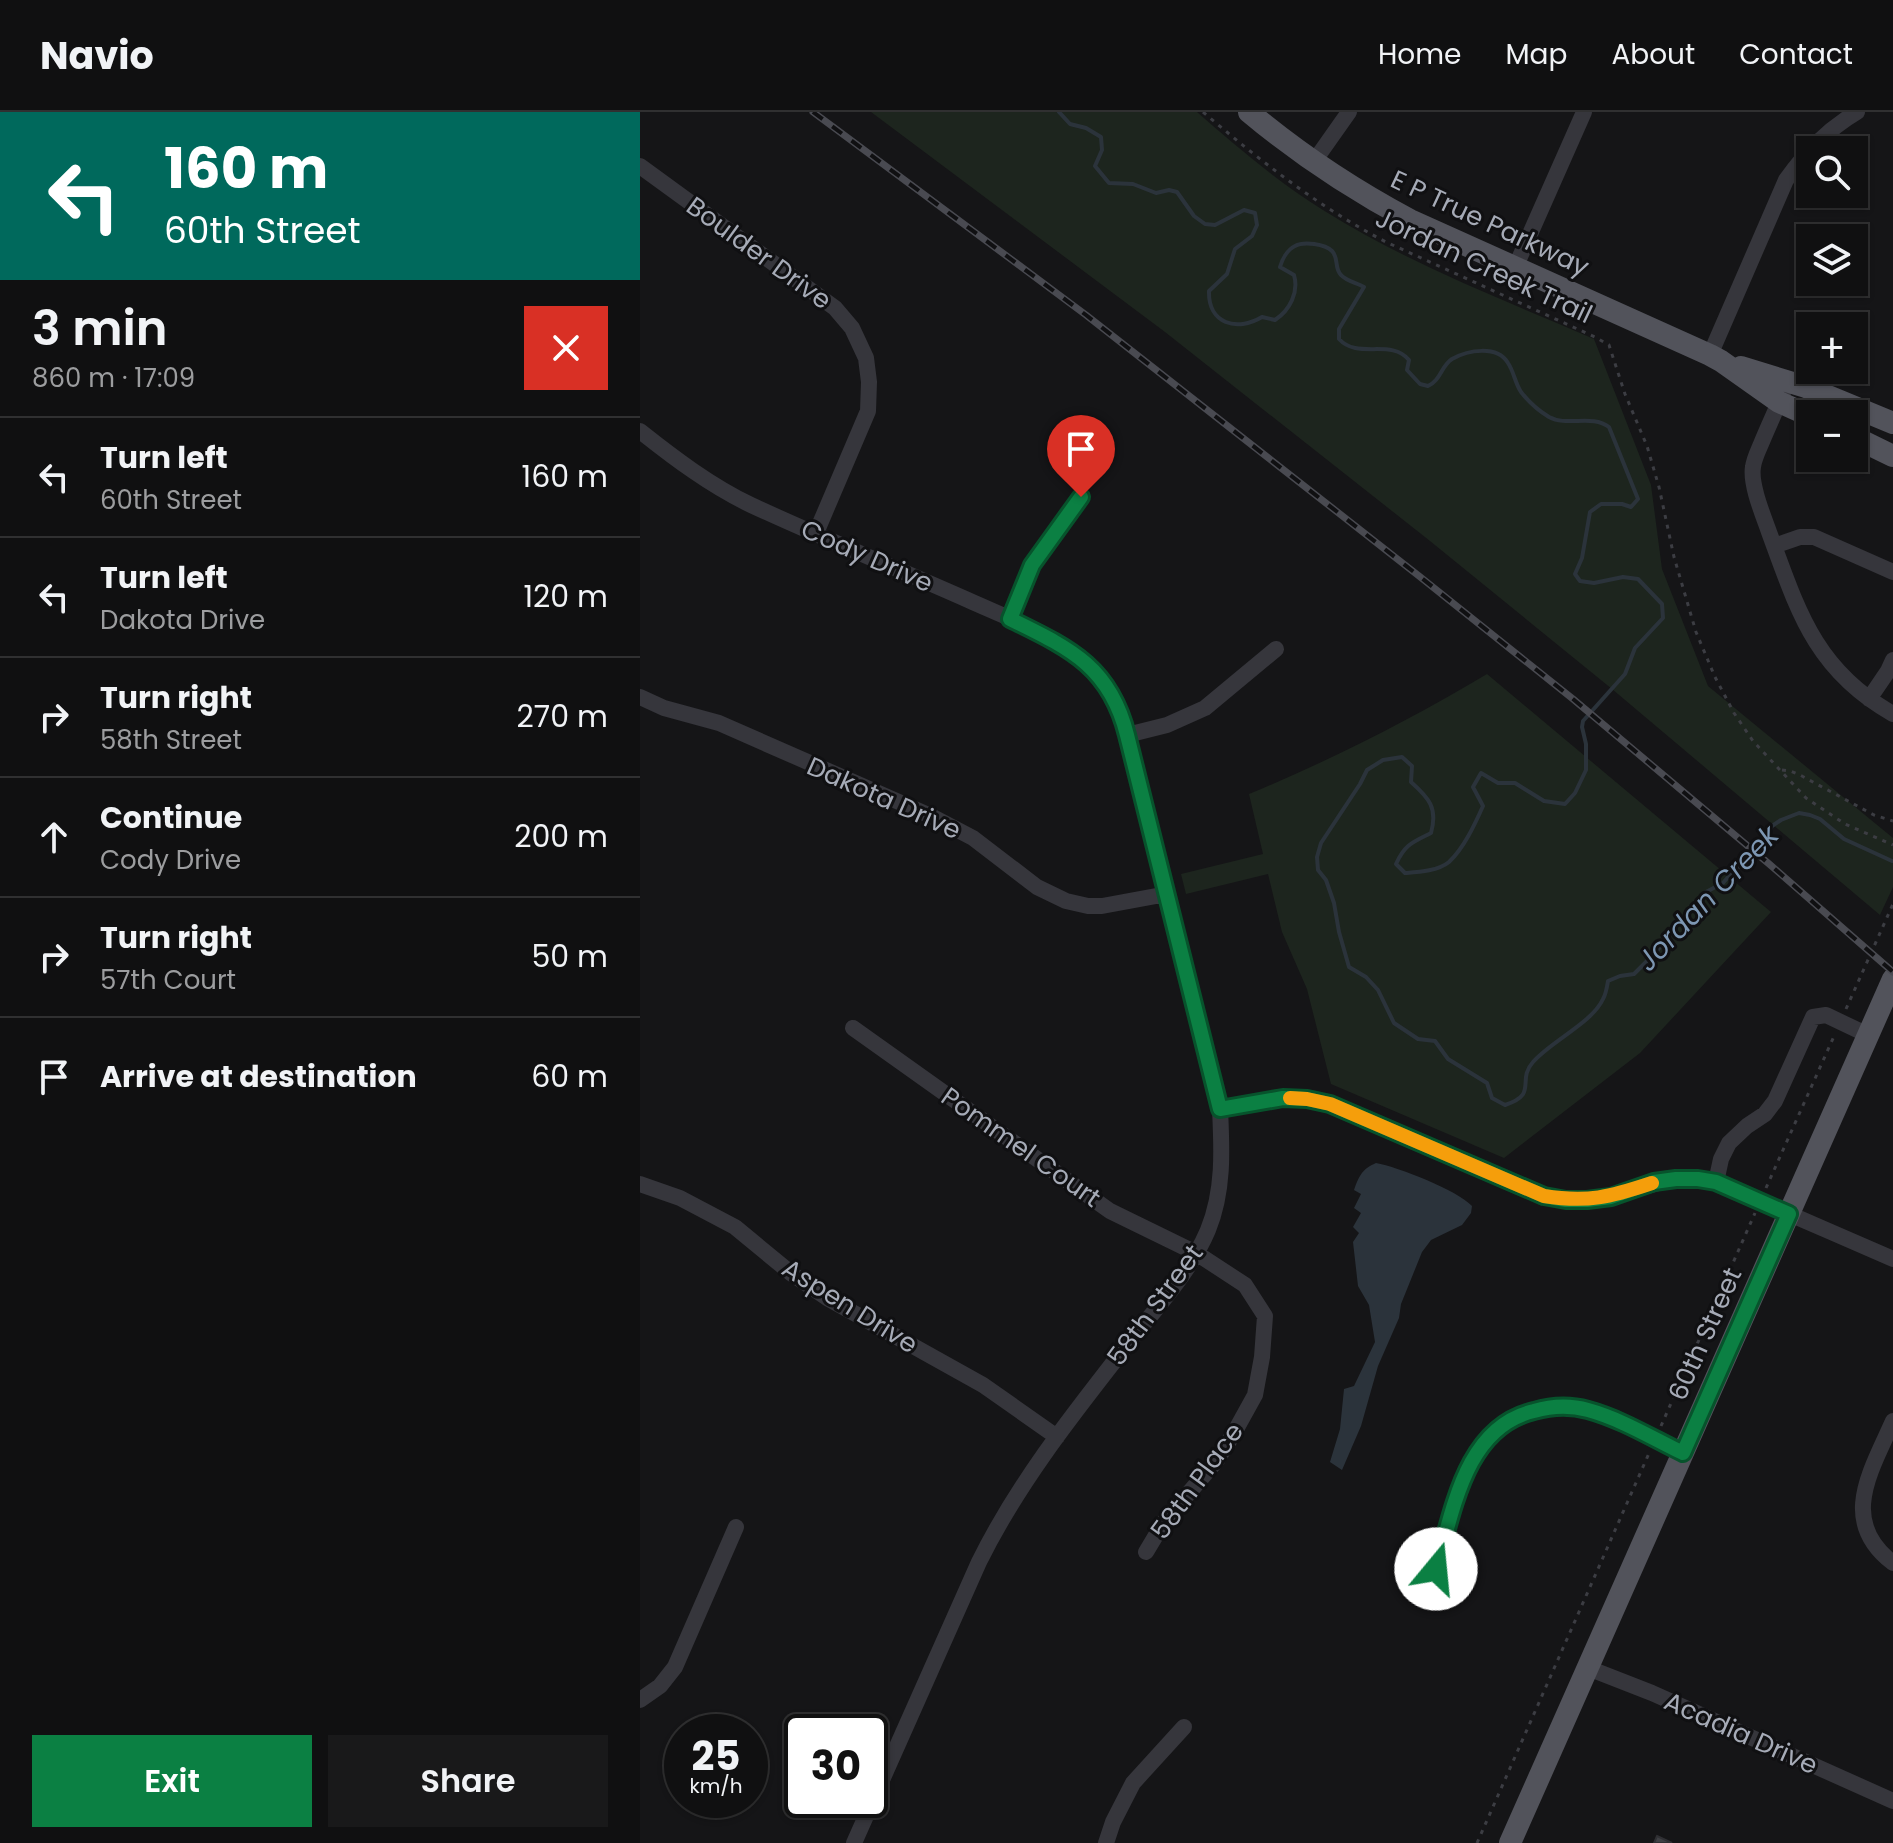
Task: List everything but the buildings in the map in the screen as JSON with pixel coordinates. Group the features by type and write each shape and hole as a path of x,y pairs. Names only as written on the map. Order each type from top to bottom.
{"main road":[{"name":"E P True Parkway","path":"1249,112 1313,163 1410,220 1716,358 1784,392 1892,420"},
{"name":"E P True Parkway","path":"1784,392 1796,403"},
{"name":"60th Street","path":"1510,1843 1893,979"}],"street":[{"path":"1313,163 1349,112"},
{"path":"1515,268 1584,112"},
{"path":"1716,358 1786,180 1820,138 1857,112"},
{"name":"Boulder Drive","path":"640,166 835,308 852,328 866,358 868,411 816,533"},
{"path":"1784,392 1752,470 1774,546 1801,618 1813,640 1839,673 1869,699 1893,714"},
{"path":"1886,452 1892,420"},
{"name":"Cody Drive","path":"640,431 679,462 748,503 1010,619 1058,643 1098,674"},
{"path":"1010,619 1032,565 1081,497"},
{"path":"1774,546 1800,537 1814,537 1893,572"},
{"path":"1127,735 1167,725 1205,708 1276,649"},
{"path":"1869,699 1893,660"},
{"name":"58th Street","path":"854,1843 996,1528 1057,1437 1179,1278 1208,1231 1214,1212 1221,1174 1220,1109 1127,735 1116,701 1098,674"},
{"name":"Dakota Drive","path":"640,697 664,708 719,723 933,817 973,838 1037,887 1066,901 1102,906 1167,894"},
{"path":"1716,1182 1721,1159 1729,1143 1765,1114 1775,1101 1813,1017 1826,1015 1868,1035"},
{"name":"Pommel Court","path":"853,1028 1110,1211 1196,1253"},
{"path":"1220,1109 1283,1098 1330,1104 1526,1189 1566,1200 1611,1197 1654,1182 1676,1179 1716,1182 1893,1259"},
{"name":"Aspen Drive","path":"640,1184 680,1198 735,1227 827,1298 983,1385 1057,1437"},
{"name":"58th Place","path":"1146,1552 1164,1522 1217,1460 1234,1433 1255,1395 1262,1357 1265,1316 1245,1285 1196,1253"},
{"path":"1436,1569 1470,1461 1488,1438 1511,1420 1528,1412 1547,1407 1586,1409 1683,1453"},
{"path":"1893,1421 1867,1479 1862,1511 1871,1541 1893,1563"},
{"path":"640,1700 660,1686 675,1667 736,1527"},
{"name":"Acadia Drive","path":"1588,1668 1652,1693 1893,1801"},
{"path":"1106,1843 1133,1783 1184,1727"}],"path":[{"name":"Jordan Creek Trail","path":"1203,112 1312,199 1359,228 1609,345 1647,446 1674,557 1704,652 1744,729 1806,798 1845,824 1893,845"},
{"name":"Jordan Creek Trail","path":"1782,770 1800,775 1874,815 1893,821"},
{"path":"1768,1184 1893,904"},
{"path":"1659,1430 1753,1218"},
{"path":"1477,1843 1650,1451"}],"shaded area":[{"path":"871,112 1197,112 1274,176 1355,229 1456,279 1594,339 1651,485 1662,569 1708,686 1893,838 1893,887 1880,915 1612,689 1430,541 1165,332"},
{"path":"1487,674 1771,912 1640,1053 1504,1158 1331,1084 1307,989 1282,932 1268,874 1186,894 1181,874 1263,854 1249,794 1370,738"},
{"path":"1376,1163 1427,1180 1472,1206 1462,1225 1431,1240 1422,1252 1378,1366 1361,1426 1342,1470 1330,1462 1340,1429 1344,1389 1354,1386 1375,1342 1369,1305 1358,1286 1353,1242 1359,1233 1353,1227 1361,1213 1354,1208 1361,1194 1354,1190 1362,1174"}],"waterway":[{"name":"Jordan Creek","path":"1059,112 1070,124 1086,128 1101,137 1102,150 1095,166 1109,183 1133,184 1156,193 1177,192 1194,216 1205,224 1215,225 1244,210 1255,213 1257,225 1252,236 1235,249 1227,274 1209,291 1213,311 1219,318 1234,324 1253,322 1262,317 1275,320 1289,306 1295,288 1294,275 1280,267 1285,255 1299,244 1325,247 1334,254 1341,275 1364,287 1339,329 1339,339 1355,348 1393,350 1402,354 1409,360 1407,370 1420,384 1428,386 1448,362 1459,356 1490,351 1503,357 1521,392 1545,415 1564,421 1595,421 1609,427 1638,499 1631,507 1601,504 1590,512 1582,558 1575,574 1580,581 1594,583 1623,577 1638,579 1662,604 1663,618 1635,648 1625,674 1583,721 1586,770 1575,793 1565,804 1544,801 1515,783 1498,783 1481,773 1473,787 1483,806 1460,850 1449,862 1439,867 1405,873 1396,864 1406,848 1431,833 1432,810 1427,799 1411,782 1412,766 1402,757 1383,760 1367,770 1321,843 1317,857 1318,870 1326,880 1334,903 1349,967 1366,977 1378,990 1394,1023 1418,1039 1435,1041 1448,1059 1487,1083 1492,1098 1505,1105 1524,1092 1526,1075 1533,1062 1598,1008 1608,981 1634,974 1706,892 1723,883 1735,869 1749,863 1772,826 1781,820 1799,813 1810,815 1820,819 1844,839 1892,861"}],"railway":[{"path":"813,112 1086,315 1419,576 1573,699 1893,972"}],"slow traffic":[{"path":"1290,1098 1330,1104 1544,1196 1587,1200 1611,1197 1652,1183"}],"route":[{"path":"1081,497 1032,565 1010,619 1079,657 1098,674 1116,701 1220,1109 1283,1098 1330,1104 1544,1196 1587,1200 1611,1197 1654,1182 1698,1179 1716,1182 1789,1214 1683,1453 1586,1409 1547,1407 1528,1412 1495,1430 1470,1461 1436,1569"}]}
